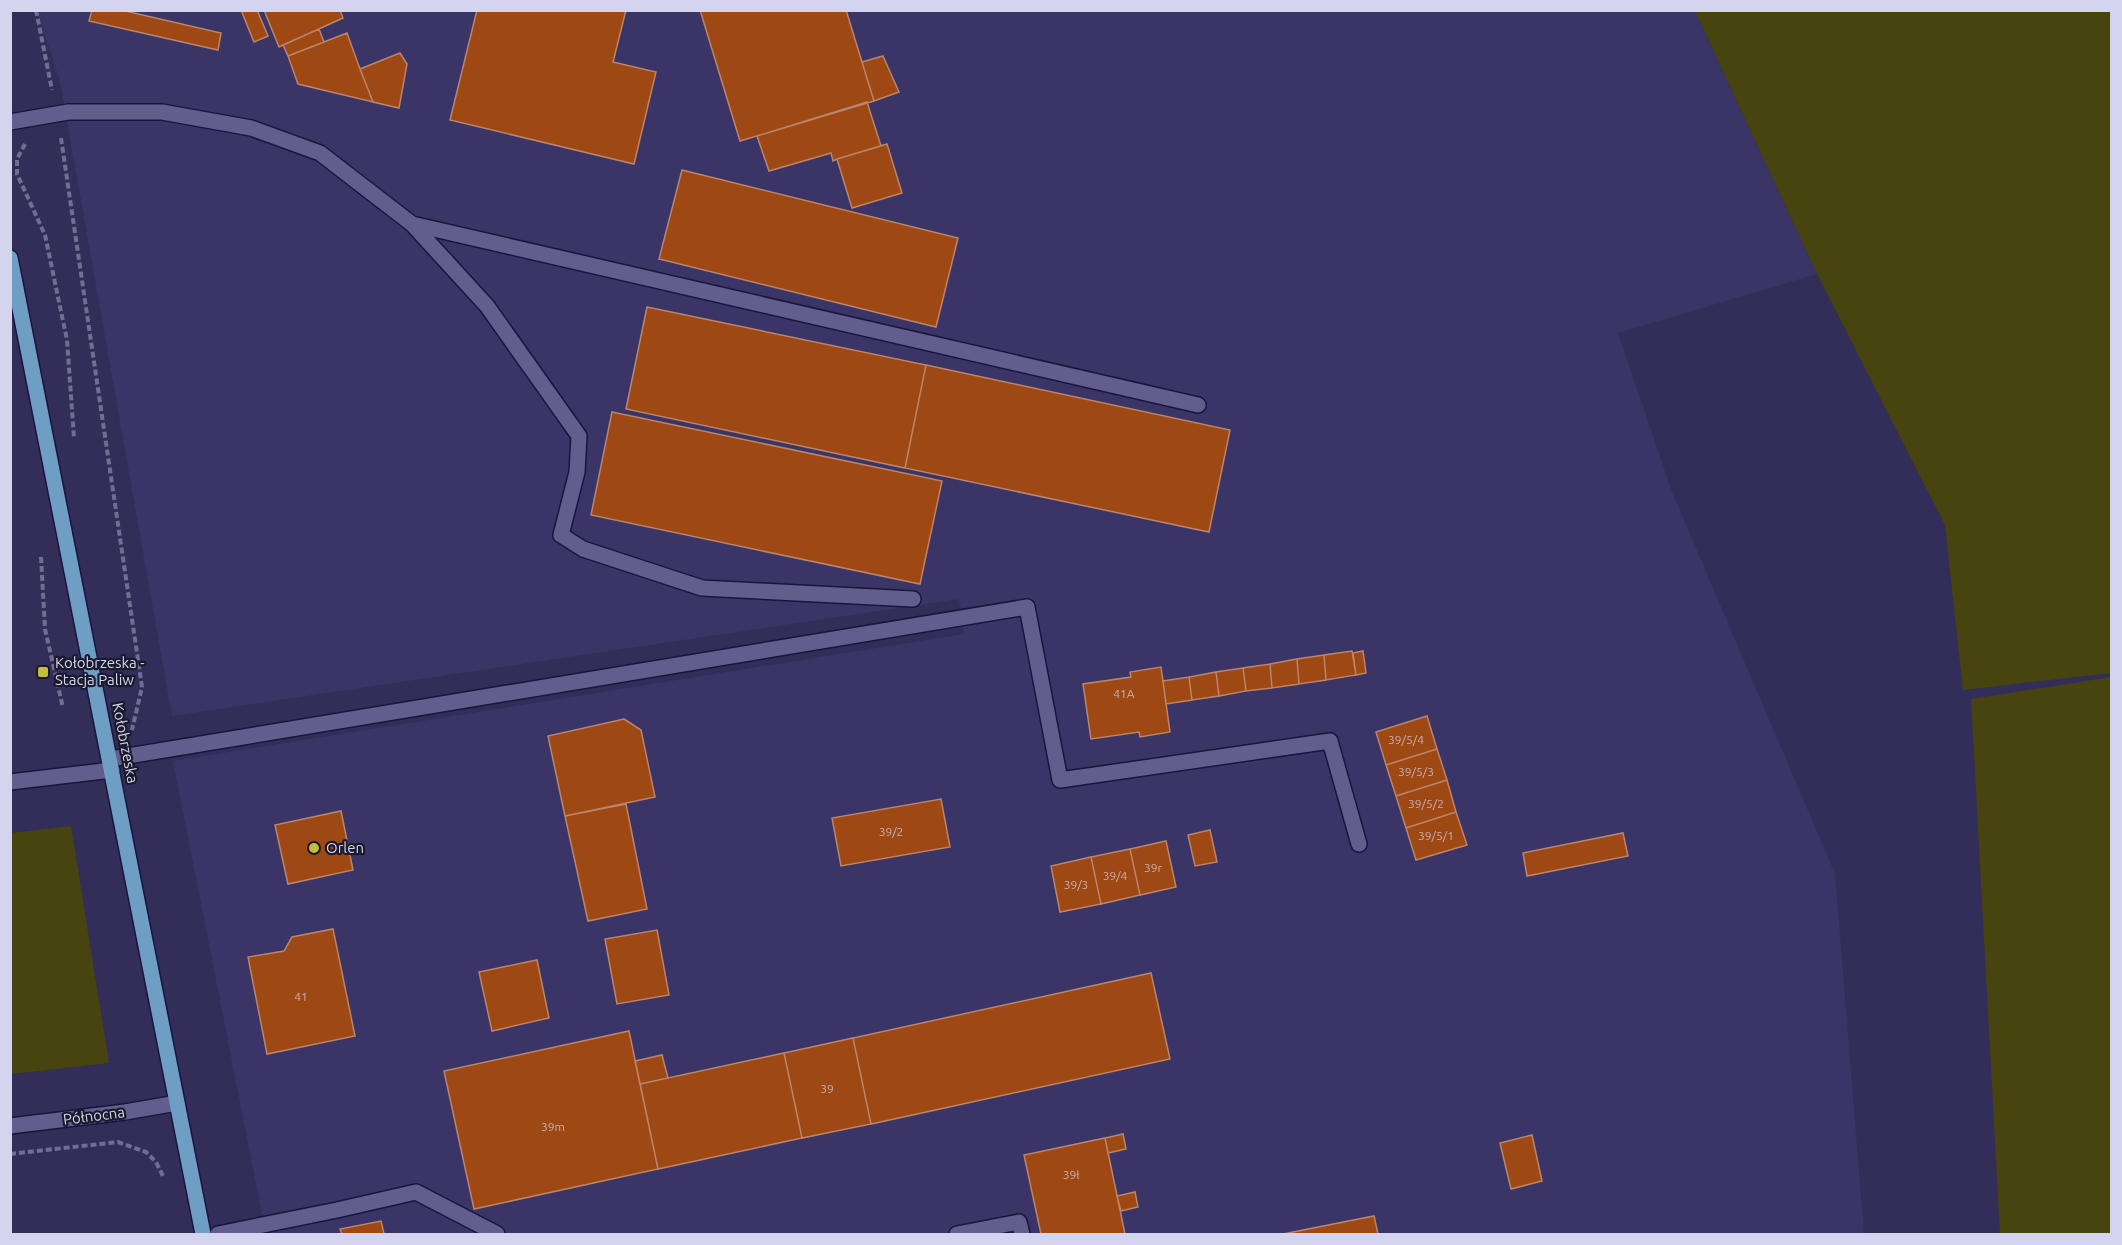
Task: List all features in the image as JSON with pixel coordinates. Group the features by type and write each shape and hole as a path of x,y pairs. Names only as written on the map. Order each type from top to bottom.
{"main road":[{"name":"Kołobrzeska","path":"10,258 203,1234"}],"street":[{"path":"10,122 57,113 162,112 251,128 320,153 412,224 488,306 579,436 577,472 561,534 583,549 702,588 913,599"},
{"path":"412,224 1198,405"},
{"path":"10,782 1027,607 1060,780 1330,741 1359,844"},
{"name":"Północna","path":"10,1126 125,1112 177,1103"},
{"path":"218,1234 416,1192 497,1234"},
{"path":"957,1234 1019,1222 1022,1234"}],"path":[{"path":"36,10 57,113 142,687 131,731"},
{"path":"26,143 17,159 17,174 45,235 67,340 74,440"},
{"path":"41,550 45,629 63,708"},
{"path":"126,732 141,730"},
{"path":"16,1154 118,1142 146,1152 156,1162 164,1176 166,1188"}],"shaded area":[{"path":"37,11 1695,11 1817,274 1618,333 1672,492 1835,874 1864,1234 266,1234 173,761 964,634 959,599 172,716 60,81"},
{"path":"1695,11 2111,11 2111,673 1963,690 1945,525 1817,274"},
{"path":"2111,677 2111,1234 2000,1234 1971,699"},
{"path":"71,826 109,1063 11,1074 11,833"}],"building":[{"path":"92,10 121,10 221,33 218,50 89,21"},
{"path":"241,10 257,10 268,36 254,42"},
{"path":"264,10 340,10 343,18 279,47"},
{"path":"477,10 626,10 613,62 656,72 634,164 450,120"},
{"path":"700,10 846,10 874,101 740,141"},
{"path":"319,29 324,42 288,56 283,45"},
{"path":"347,33 373,102 298,84 288,56"},
{"path":"400,53 407,64 399,108 373,102 360,69"},
{"path":"883,56 899,92 874,101 862,62"},
{"path":"867,102 881,146 833,161 831,153 769,171 757,136"},
{"path":"887,144 902,193 852,208 837,159"},
{"path":"682,170 958,238 936,327 659,259"},
{"path":"647,307 926,365 905,468 626,409"},
{"path":"926,365 1230,430 1209,532 905,468"},
{"path":"612,412 942,481 920,584 591,515"},
{"path":"1352,651 1356,675 1326,680 1324,655"},
{"path":"1363,651 1366,673 1356,675 1353,653"},
{"path":"1324,655 1326,680 1299,684 1297,659"},
{"path":"1297,659 1299,684 1272,688 1270,664"},
{"path":"1270,664 1272,688 1246,691 1243,668"},
{"path":"1161,667 1170,732 1140,737 1139,732 1091,739 1083,684 1131,677 1130,672"},
{"path":"1243,668 1246,691 1219,696 1216,672"},
{"path":"1216,672 1219,696 1192,700 1189,677"},
{"path":"1189,677 1192,700 1166,704 1163,681"},
{"path":"1427,716 1437,749 1386,765 1376,732"},
{"path":"624,719 641,730 655,797 565,816 548,736"},
{"path":"1437,749 1447,780 1396,796 1386,765"},
{"path":"1447,780 1456,812 1406,828 1396,796"},
{"path":"941,799 950,847 841,866 832,818"},
{"path":"626,804 647,909 588,921 565,816"},
{"name":"Orlen","path":"341,811 353,870 288,884 275,825"},
{"path":"1456,812 1467,845 1416,860 1406,828"},
{"path":"1210,830 1217,862 1195,866 1188,835"},
{"path":"1623,833 1628,856 1527,876 1523,853"},
{"path":"1166,841 1176,887 1140,895 1130,849"},
{"path":"1130,849 1140,895 1101,904 1091,857"},
{"path":"1091,857 1101,904 1060,912 1051,866"},
{"path":"333,929 355,1036 267,1054 248,957 284,951 292,937"},
{"path":"657,930 669,995 617,1004 605,939"},
{"path":"537,960 549,1018 492,1031 479,972"},
{"path":"1151,973 1170,1059 871,1124 853,1038"},
{"path":"629,1031 658,1169 474,1209 444,1071"},
{"path":"853,1038 871,1124 802,1138 784,1053"},
{"path":"784,1053 802,1138 658,1169 640,1084"},
{"path":"662,1055 668,1078 640,1084 635,1061"},
{"path":"1123,1134 1126,1149 1108,1153 1105,1138"},
{"path":"1532,1135 1542,1181 1511,1189 1500,1143"},
{"path":"1105,1138 1125,1234 1041,1234 1024,1155"},
{"path":"1135,1192 1138,1207 1121,1211 1117,1196"},
{"path":"1374,1216 1378,1234 1283,1234"},
{"path":"381,1221 384,1234 342,1234 340,1229"}],"place":[{"name":"Kołobrzeska - Stacja Paliw","path":"43,672"},
{"name":"Orlen","path":"314,848"}]}
